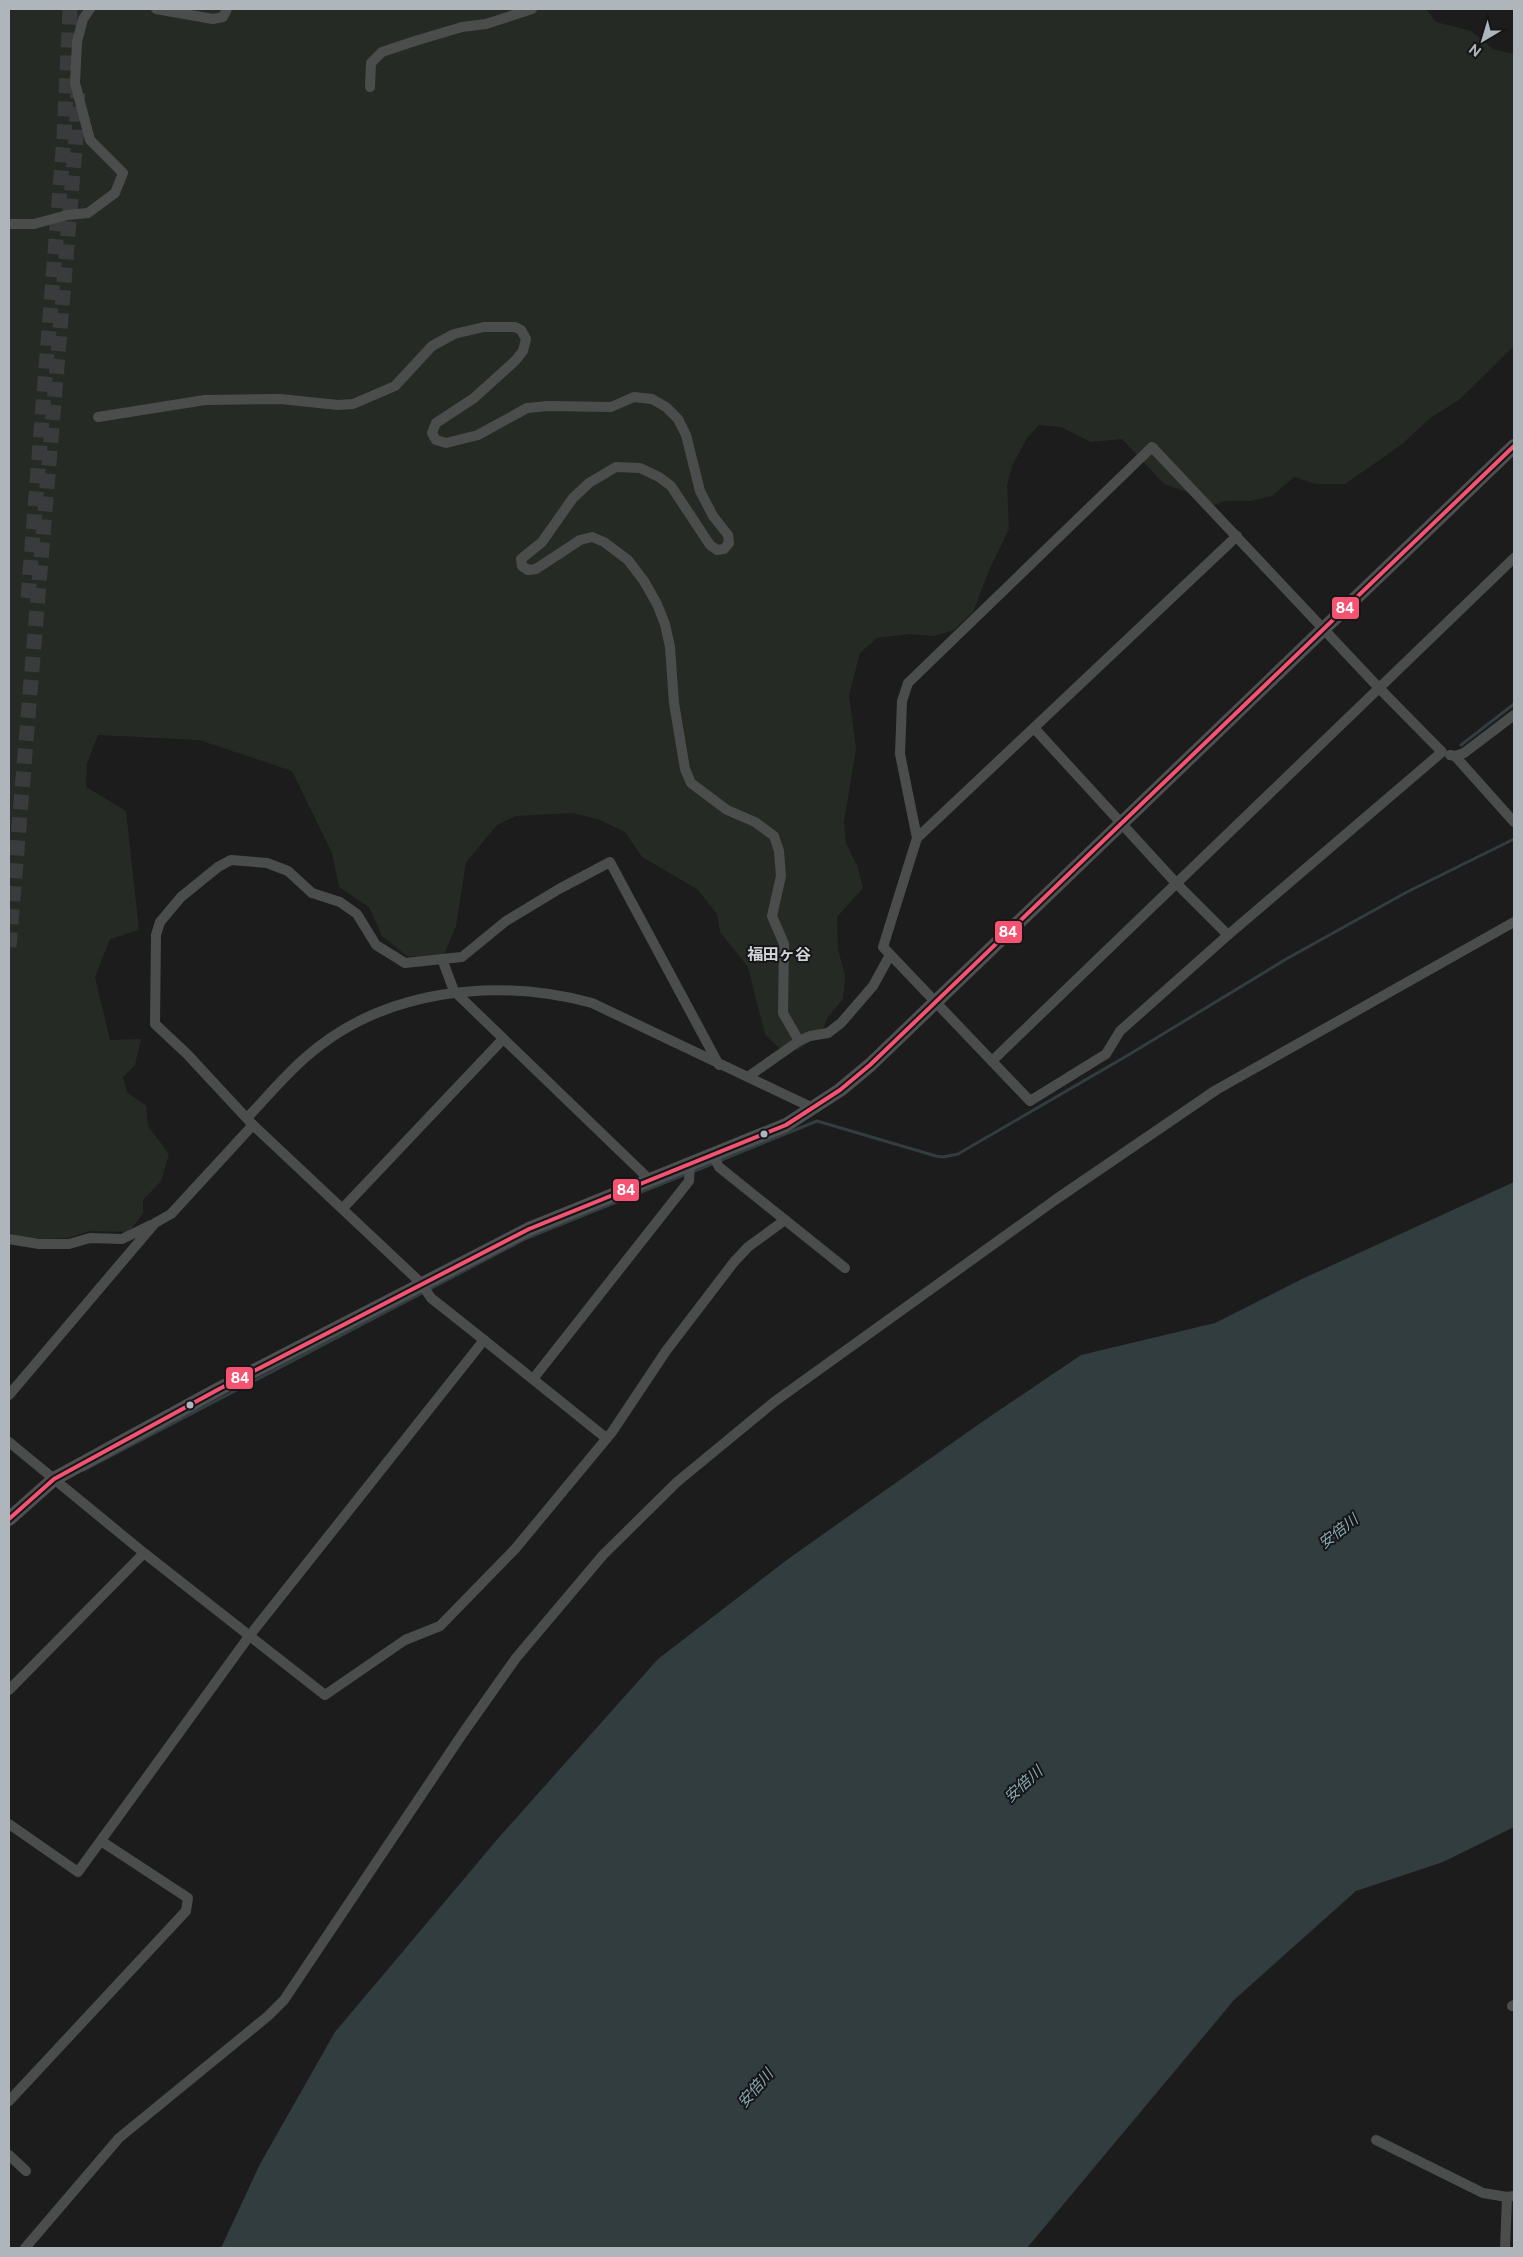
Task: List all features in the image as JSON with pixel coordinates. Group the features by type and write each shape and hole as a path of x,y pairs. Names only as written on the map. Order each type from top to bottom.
{"main road":[{"path":"9,1519 54,1479 219,1389 391,1302 421,1283 529,1229 786,1125 840,1090 870,1065 1514,446"}],"street":[{"path":"9,224 34,224 67,215 88,214 115,193 122,173 90,140 75,83 77,42 83,19 90,9"},
{"path":"156,9 213,19 223,17 227,9"},
{"path":"370,87 371,63 382,52 462,27 486,24 532,9"},
{"path":"98,417 205,400 280,399 338,405 353,404 395,386 432,346 454,334 484,327 515,327 521,330 526,339 523,351 515,361 474,398 436,423 432,433 436,440 446,443 478,435 527,408 548,406 611,407 634,397 652,399 666,407 678,419 686,435 700,491 714,516 728,535 729,543 724,549 717,550 710,545 671,486 659,477 640,468 616,466 589,483 573,498 542,542 521,559 522,566 528,570 536,569 580,540 592,537 604,542 628,560 658,604 670,647 674,703 685,769 692,784 728,810 755,822 774,836 779,851 781,876 772,916 784,944 783,1013 799,1041"},
{"path":"1442,752 1228,935 1120,1031 1106,1054 1030,1101 883,947 910,866 917,838 900,754 902,701 908,683 1143,454 1152,448 1442,752 1455,756 1514,822"},
{"path":"917,838 1238,536"},
{"path":"992,1061 1514,558"},
{"path":"1455,756 1464,753 1514,714"},
{"path":"1034,728 1176,883 1228,935"},
{"path":"606,1438 431,1298 421,1283 250,1121 155,1024 156,935 160,922 181,897 231,860 267,863 288,871 312,893 340,902 357,914 376,945 405,963 462,957 506,921 559,889 610,862 719,1065"},
{"path":"25,2248 119,2138 268,2016 284,2000 463,1733 516,1658 603,1555 677,1482 774,1402 1055,1200 1216,1090 1514,922"},
{"path":"749,1076 799,1041 810,1036 828,1033 841,1023 873,986 890,955"},
{"path":"442,959 454,991 650,1180"},
{"path":"9,1239 39,1244 69,1244 90,1238 122,1239 155,1224 171,1214 306,1057 340,1031 372,1015 407,1003 454,991 527,991 566,996 592,1003 813,1108"},
{"path":"343,1208 504,1038"},
{"path":"713,1154 719,1167 845,1268"},
{"path":"533,1380 689,1182 690,1164"},
{"path":"9,1442 144,1553 250,1634 325,1695 405,1640 440,1626 515,1549 606,1438 666,1351 734,1262 748,1247 785,1220"},
{"path":"9,1395 155,1224"},
{"path":"9,1824 78,1872 250,1634 484,1340"},
{"path":"9,1690 144,1553"},
{"path":"9,2101 186,1911 188,1898 101,1841"},
{"path":"1376,2140 1483,2193 1510,2197 1505,2248"},
{"path":"9,2155 26,2171"}],"shaded area":[{"path":"9,9 1426,9 1436,22 1471,31 1493,49 1514,54 1514,346 1459,400 1430,418 1401,445 1345,484 1316,484 1294,477 1272,496 1250,501 1226,501 1210,506 1190,493 1164,484 1122,439 1091,442 1061,427 1039,425 1027,438 1012,466 1007,485 1009,529 990,568 973,612 954,630 934,636 910,634 877,638 860,653 849,695 856,749 844,822 846,844 857,865 863,888 837,917 838,949 845,976 843,999 827,1018 822,1032 798,1050 780,1049 765,1034 748,967 720,932 717,914 697,889 642,857 625,832 600,820 573,813 516,816 497,825 466,862 456,926 444,954 425,957 407,956 382,936 369,907 339,887 332,853 292,771 199,740 98,735 87,763 86,787 126,811 139,930 110,939 95,977 110,1040 141,1039 135,1065 123,1077 127,1092 146,1106 148,1126 169,1154 161,1181 143,1200 143,1213 129,1232 89,1231 68,1238 40,1239 9,1234"}],"water":[{"name":"安倍川","path":"1514,1182 1514,1827 1443,1862 1356,1891 1234,2000 1027,2248 221,2248 260,2164 335,2032 501,1835 658,1659 788,1559 979,1424 1081,1355 1215,1323 1302,1279"}],"waterway":[{"path":"1461,745 1514,704"},
{"path":"692,1172 817,1121 936,1156 943,1157 958,1154 1130,1054 1288,958 1407,892 1514,839"},
{"path":"84,1470 527,1238 686,1174"}],"tunnel":[{"path":"28,598 64,137 70,9"},
{"path":"9,947 76,137 78,93"}],"transit line":[{"name":"84","path":"9,1519 54,1479 219,1389 529,1229 786,1125 840,1090 870,1065 1514,446"}],"district":[{"name":"福田ヶ谷","path":"779,954"}]}
